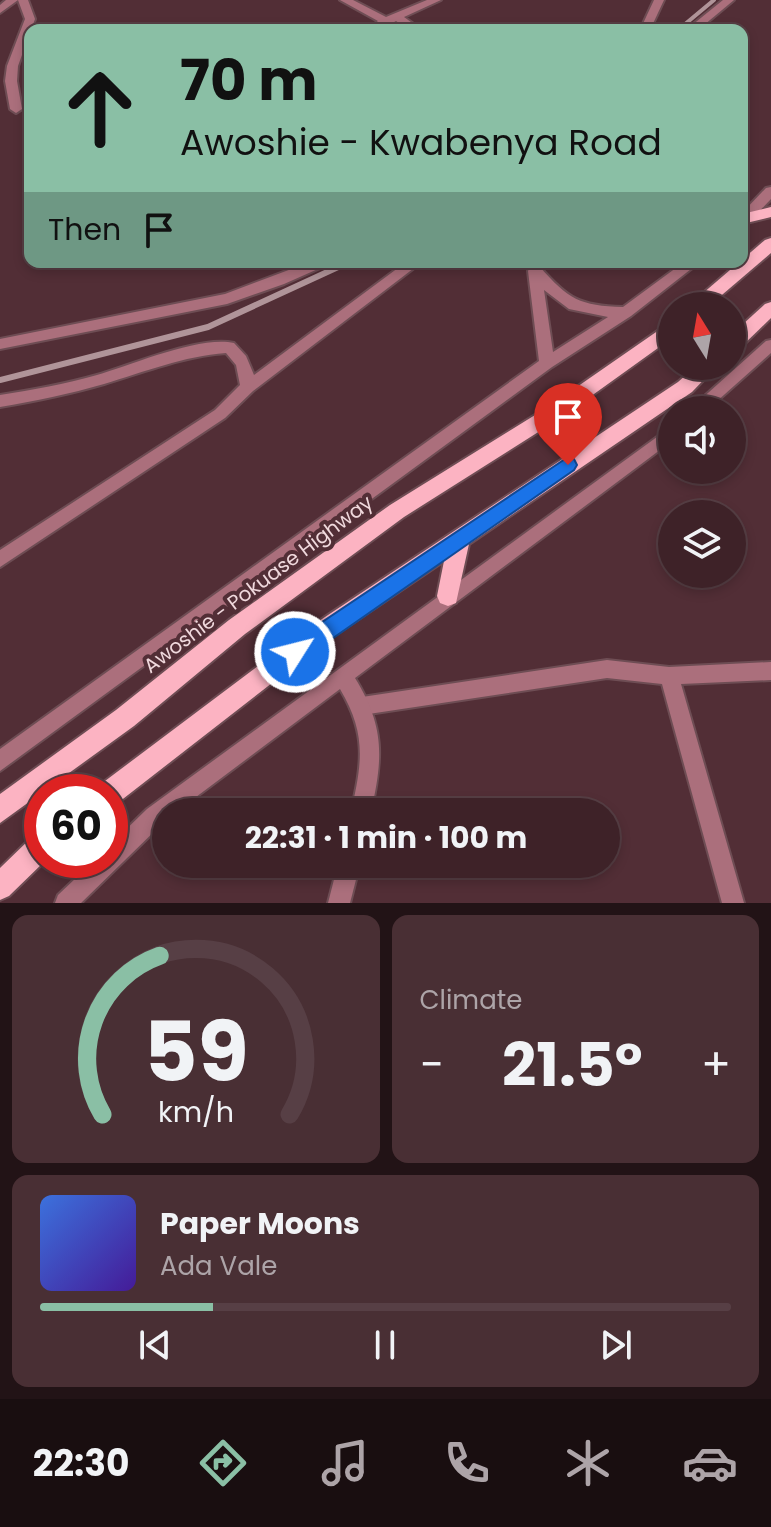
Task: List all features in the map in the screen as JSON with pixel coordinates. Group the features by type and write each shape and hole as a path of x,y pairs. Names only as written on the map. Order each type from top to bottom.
{"main road":[{"path":"748,219 771,212"},
{"path":"748,263 771,244"},
{"path":"714,292 742,268"},
{"path":"746,332 771,308"},
{"name":"Awoshie - Pokuase Highway","path":"0,810 125,718 237,627 397,511 555,412 658,340"},
{"path":"128,779 318,634 693,380"},
{"path":"448,596 459,538"},
{"path":"0,887 24,863"}],"street":[{"path":"0,10 13,0"},
{"path":"23,0 31,10 31,24"},
{"path":"345,0 403,24"},
{"path":"383,24 436,0"},
{"path":"648,24 659,0"},
{"path":"699,24 729,0"},
{"path":"16,109 10,79 24,37"},
{"path":"748,215 771,191"},
{"path":"0,344 227,299 308,268"},
{"path":"0,559 220,414 248,387 407,268"},
{"path":"537,268 547,363"},
{"path":"539,268 567,304 591,311 626,312"},
{"path":"0,761 547,363 626,312 685,268"},
{"path":"713,396 771,345"},
{"path":"0,401 57,391 181,354 229,347 240,356 248,387"},
{"path":"128,842 154,816 658,442"},
{"path":"362,706 607,669 669,676 771,671"},
{"path":"342,675 362,706 373,744 363,798"},
{"path":"669,676 733,903"},
{"path":"66,903 92,878"},
{"path":"339,903 345,878"}],"railway":[{"path":"685,24 714,0"},
{"path":"0,380 208,327 336,268"}],"route":[{"path":"295,652 568,465"}]}
